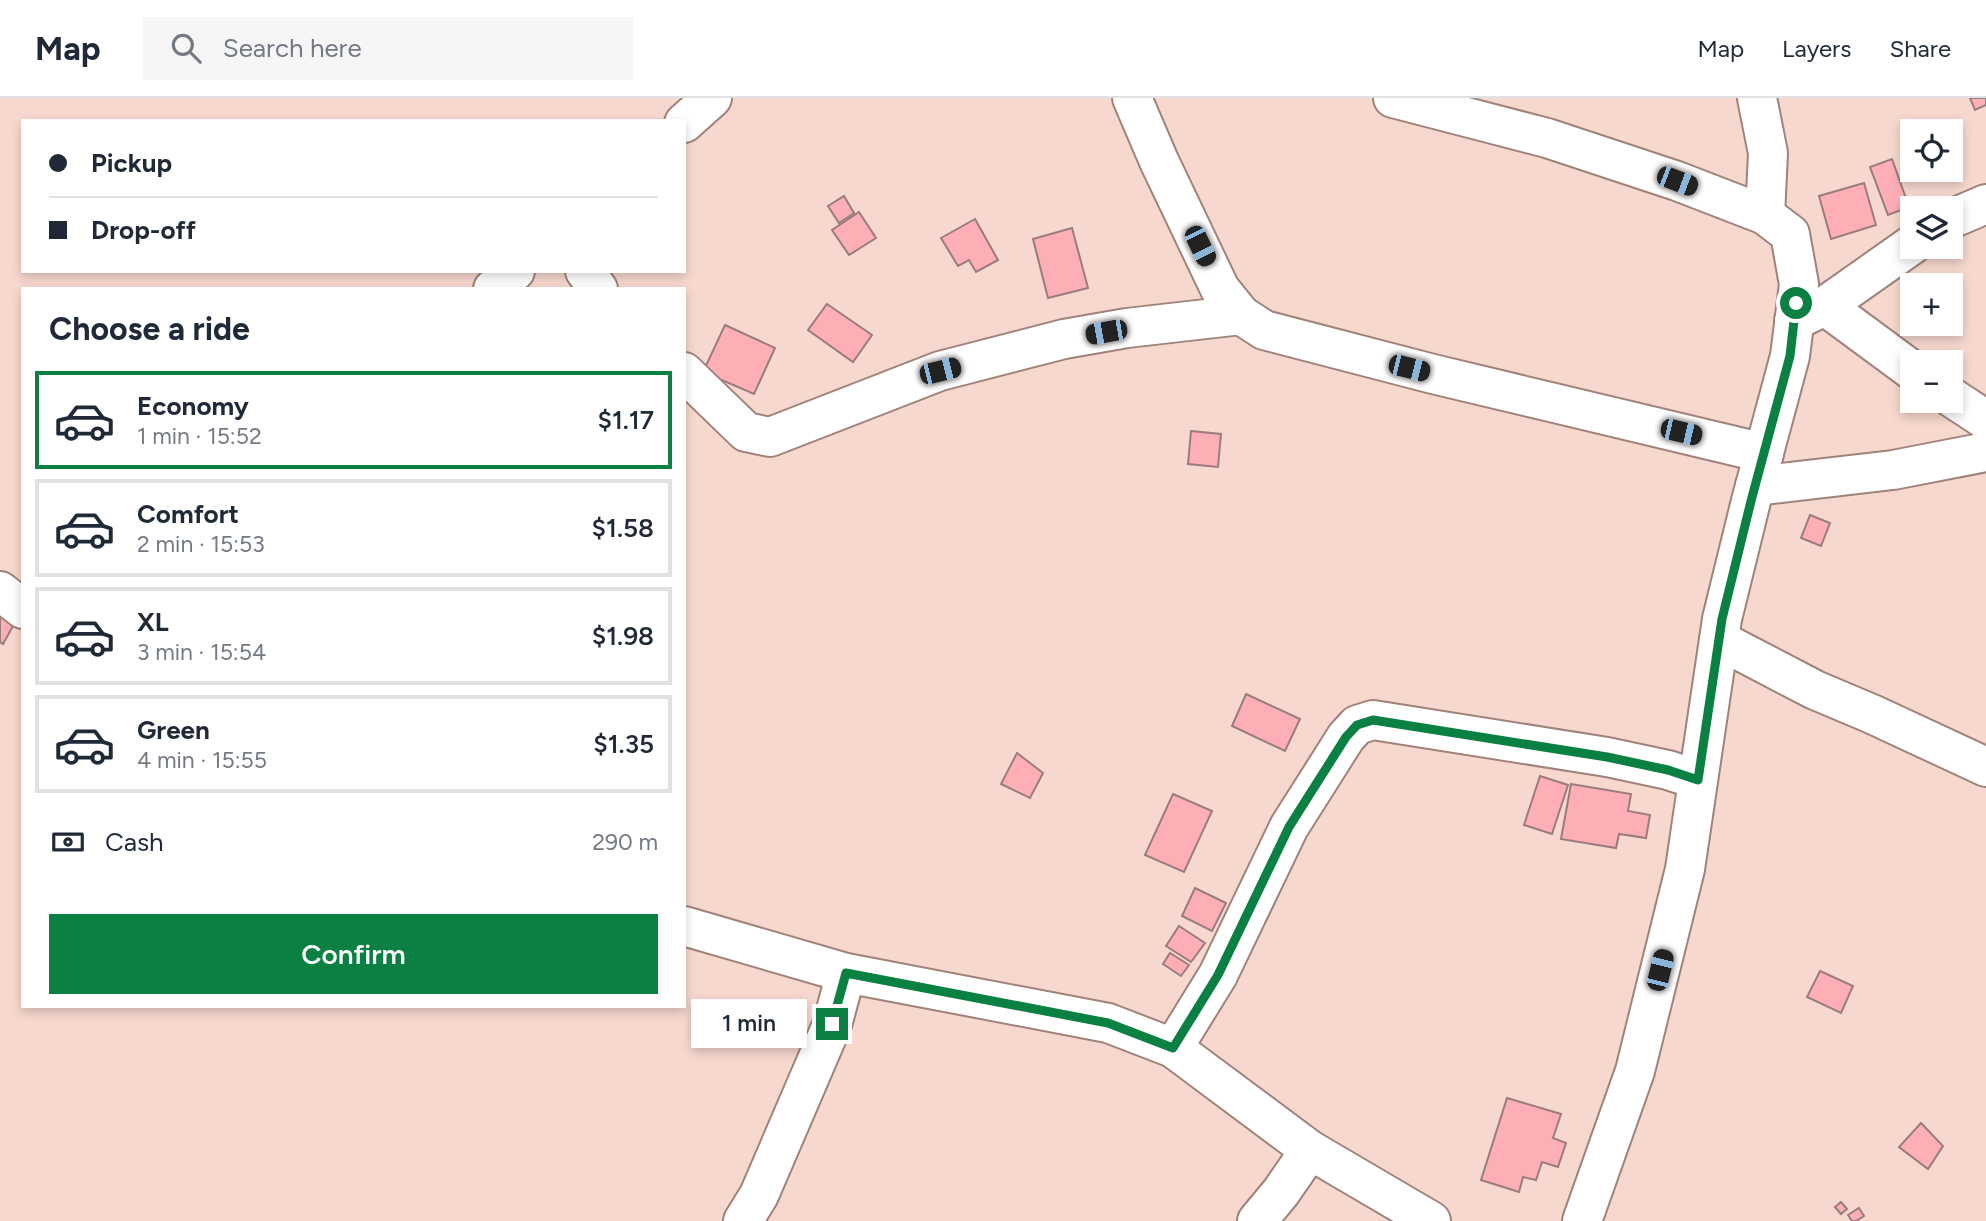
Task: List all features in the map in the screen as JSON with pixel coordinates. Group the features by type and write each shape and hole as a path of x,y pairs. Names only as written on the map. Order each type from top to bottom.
{"street":[{"path":"686,121 712,98"},
{"path":"1132,98 1159,162 1220,289 1241,315 1264,330 1760,470 1893,470 1986,452"},
{"path":"1393,98 1547,138 1677,181 1765,215 1790,234 1798,284 1809,313 1900,364"},
{"path":"1757,98 1768,153 1765,215"},
{"path":"1963,214 1986,204"},
{"path":"1583,1221 1634,1071 1685,869 1722,619 1790,356 1809,313 1900,253"},
{"path":"495,287 513,273"},
{"path":"686,374 746,432 769,437 940,371 1064,339 1126,328 1241,315"},
{"path":"1963,405 1986,420"},
{"path":"0,591 21,607"},
{"path":"1719,640 1815,690 1986,767"},
{"path":"1173,1048 1218,975 1289,827 1346,737 1357,725 1373,720 1607,757 1668,770 1698,780"},
{"path":"686,927 846,973 1108,1023 1173,1048 1310,1150 1431,1221"},
{"path":"743,1221 759,1195 832,1024 846,973"},
{"path":"1257,1221 1310,1150"}],"building":[{"path":"1970,98 1986,98 1986,105 1975,110"},
{"path":"1892,159 1905,196 1900,196 1900,210 1888,215 1870,167"},
{"path":"1864,183 1876,225 1831,239 1819,196"},
{"path":"844,196 854,213 839,223 828,206"},
{"path":"859,212 876,238 849,255 832,230"},
{"path":"975,219 998,260 976,272 969,260 958,266 941,238"},
{"path":"1072,228 1088,288 1048,298 1033,239"},
{"path":"827,304 872,335 853,362 808,330"},
{"path":"725,325 775,348 754,394 703,372"},
{"path":"1191,431 1221,434 1218,467 1188,464"},
{"path":"1810,515 1830,523 1821,546 1801,538"},
{"path":"0,608 18,617 3,644 0,642"},
{"path":"1246,694 1300,719 1285,751 1232,726"},
{"path":"1017,753 1043,773 1030,798 1001,784"},
{"path":"1540,776 1568,785 1552,834 1524,825"},
{"path":"1571,784 1631,794 1628,811 1650,815 1646,838 1619,834 1616,848 1561,839"},
{"path":"1173,794 1212,811 1184,872 1145,855"},
{"path":"1195,888 1226,903 1212,931 1182,916"},
{"path":"1179,926 1205,943 1191,962 1166,946"},
{"path":"1170,953 1189,965 1181,976 1163,964"},
{"path":"1820,971 1853,986 1841,1013 1807,997"},
{"path":"1507,1098 1561,1114 1553,1138 1566,1143 1558,1167 1542,1162 1536,1180 1523,1177 1519,1192 1481,1180"},
{"path":"1921,1123 1943,1146 1928,1169 1899,1147"},
{"path":"1841,1202 1847,1209 1841,1214 1835,1207"},
{"path":"1859,1208 1864,1216 1852,1221 1848,1215"}],"route":[{"path":"832,1024 846,973 1108,1023 1173,1048 1218,975 1289,827 1346,737 1357,725 1373,720 1607,757 1668,770 1698,780 1722,619 1790,356 1796,303"}]}
